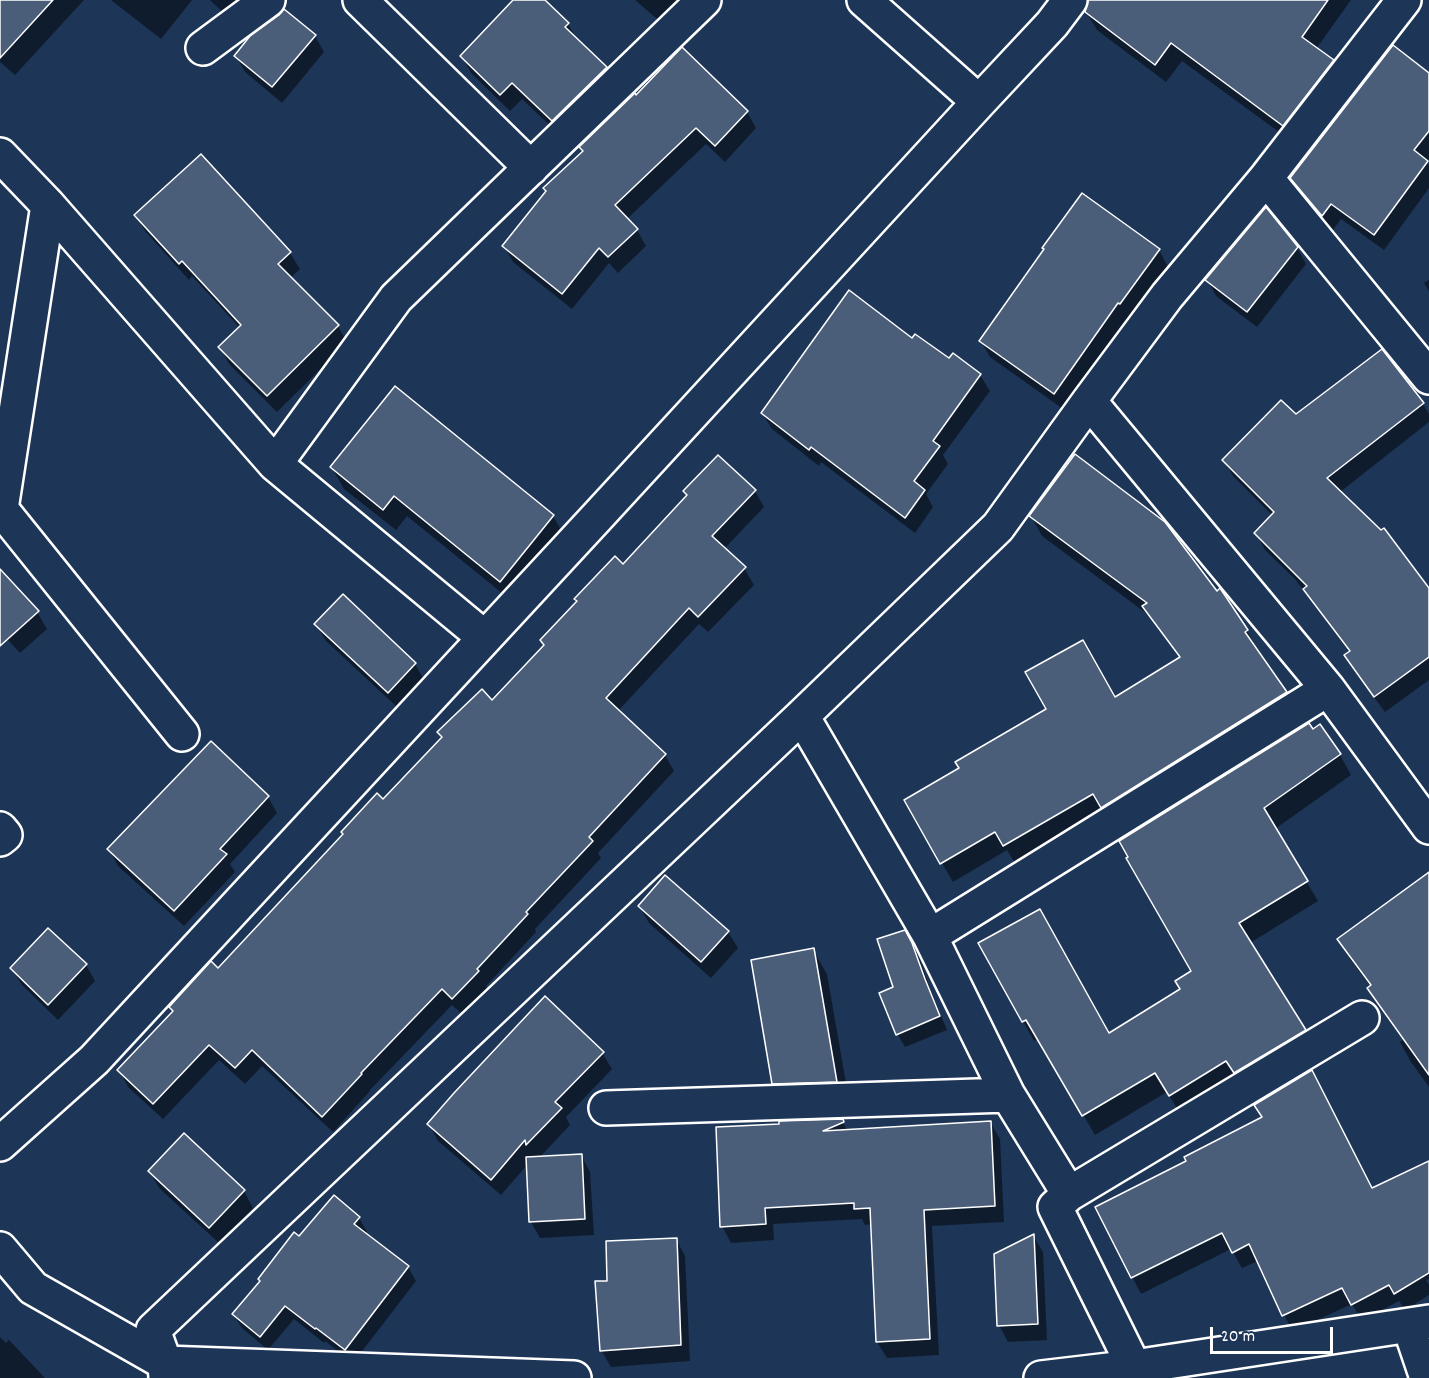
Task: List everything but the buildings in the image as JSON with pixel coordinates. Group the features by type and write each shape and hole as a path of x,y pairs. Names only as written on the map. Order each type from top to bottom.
{"street":[{"path":"203,48 268,0"},
{"path":"360,0 531,168"},
{"path":"275,464 396,298 704,0"},
{"path":"864,0 979,102"},
{"path":"0,1144 94,1060 1052,24 1070,0"},
{"path":"165,1371 153,1330 999,527 1167,296 1266,178 1404,0"},
{"path":"0,155 48,205 275,464 485,638"},
{"path":"1266,178 1429,377"},
{"path":"48,205 2,509 182,734"},
{"path":"1089,401 1328,688 1429,827"},
{"path":"930,936 1328,688"},
{"path":"802,716 930,936 1008,1095 1070,1194"},
{"path":"0,829 5,835 0,839"},
{"path":"1134,1367 1055,1208 1070,1194 1362,1018"},
{"path":"606,1108 1008,1095"},
{"path":"0,1249 33,1288 165,1371 574,1378"},
{"path":"1041,1378 1134,1367 1419,1324 1427,1378"}]}
